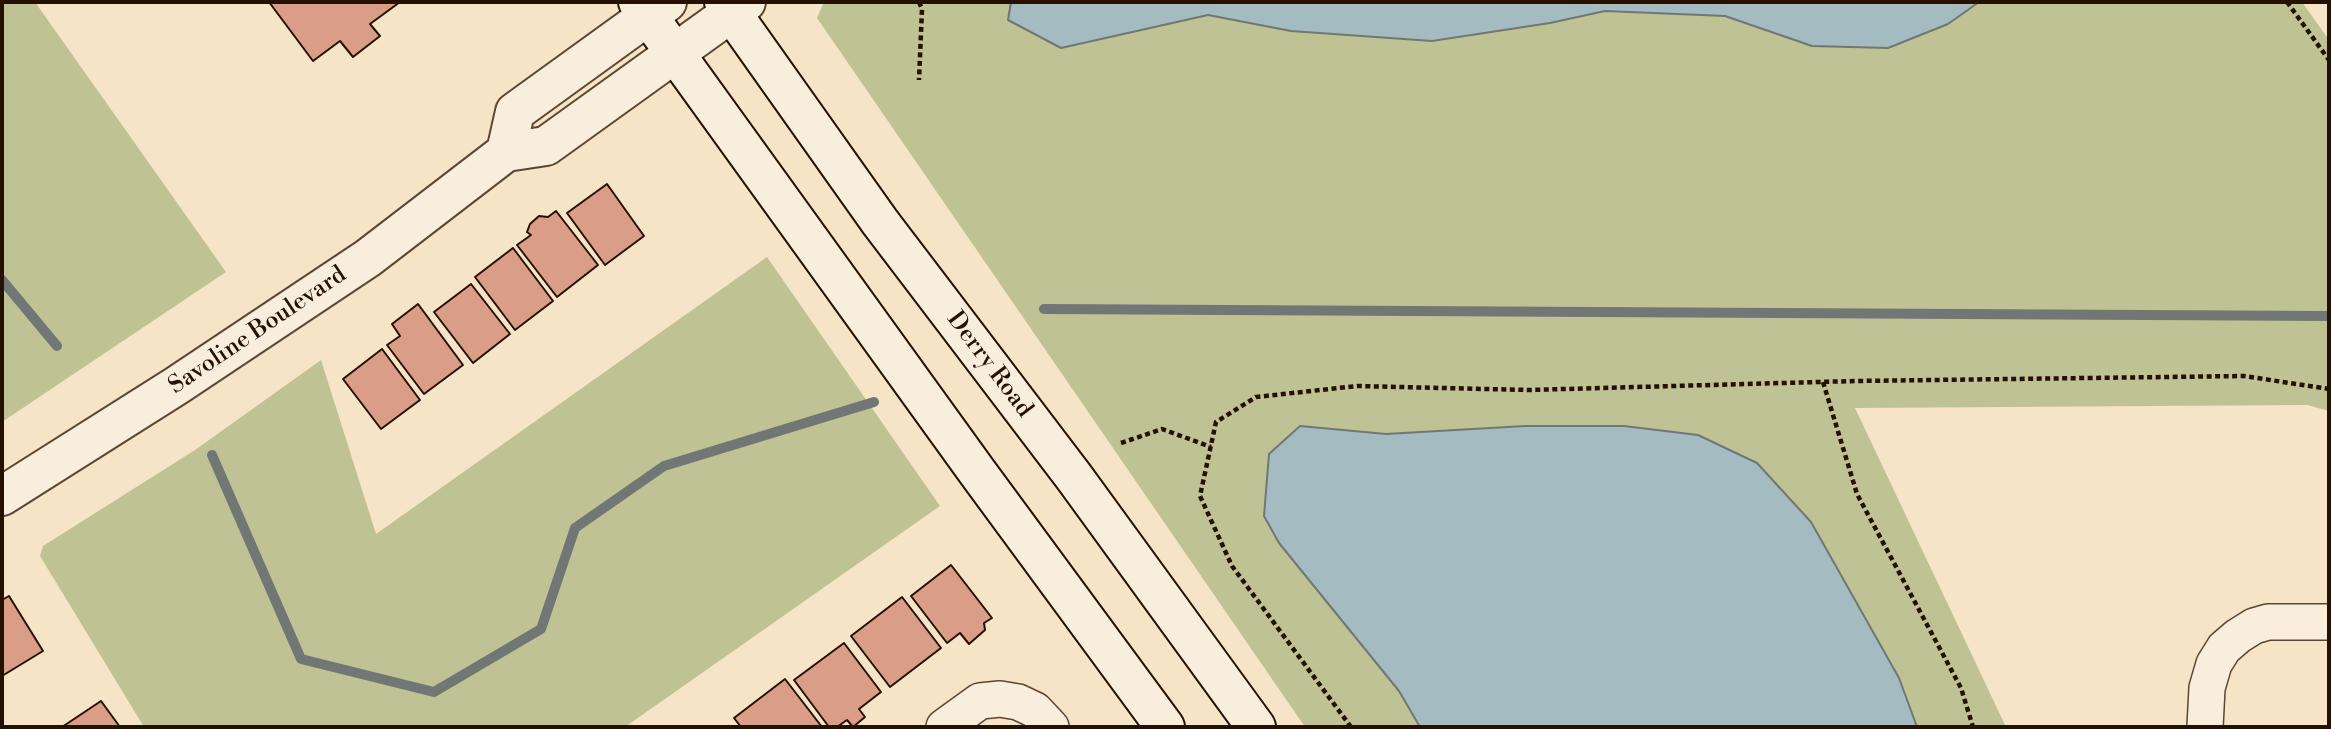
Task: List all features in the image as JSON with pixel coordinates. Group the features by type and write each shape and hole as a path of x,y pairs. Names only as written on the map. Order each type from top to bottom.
{"main road":[{"name":"Savoline Boulevard","path":"2,496 176,386 368,258 506,152 546,146 674,54 733,5"},
{"name":"Derry Road","path":"733,5 880,222 1074,477 1256,727"},
{"path":"506,152 515,113 651,7 674,54 1165,727"}],"street":[{"path":"2205,727 2207,688 2214,664 2224,648 2238,636 2254,626 2268,622 2329,622"},
{"path":"944,727 980,701 1000,698 1035,710 1051,727"}],"path":[{"path":"919,2 922,9 919,80"},
{"path":"2287,2 2329,60"},
{"path":"1351,727 1232,566 1200,496 1216,422 1256,397 1357,386 1529,390 1823,382 2245,376 2329,389"},
{"path":"1823,382 1857,494 1961,688 1973,727"},
{"path":"1121,443 1161,429 1211,447"}],"green space":[{"path":"2,2 35,2 226,272 2,422"},
{"path":"824,2 2302,2 2329,40 2329,411 2307,405 1855,408 2006,727 1305,727 817,18"},
{"path":"767,257 940,506 625,727 144,727 40,556 43,546 195,450 321,360 376,534"}],"water":[{"path":"1011,2 1979,2 1948,24 1888,48 1812,46 1725,16 1605,11 1550,23 1432,41 1291,31 1208,15 1061,48 1008,20"},
{"path":"1300,426 1386,434 1525,426 1624,426 1698,435 1757,463 1811,522 1899,678 1917,727 1420,727 1399,691 1279,543 1264,516 1269,454"}],"building":[{"path":"269,2 400,2 370,24 380,36 353,57 340,41 313,61"},
{"path":"607,184 644,236 605,265 567,213"},
{"path":"556,211 598,265 557,297 517,245 531,235 527,232 530,224 539,216 548,217"},
{"path":"513,248 553,301 515,330 475,277"},
{"path":"471,284 510,334 473,363 434,312"},
{"path":"418,304 463,365 424,394 387,345 400,336 392,324"},
{"path":"382,349 420,400 381,429 343,379"},
{"path":"951,565 992,618 984,623 985,630 969,644 960,633 947,643 911,596"},
{"path":"9,596 43,651 2,676 2,600"},
{"path":"902,597 941,648 890,687 851,636"},
{"path":"844,643 881,692 859,709 865,717 853,727 847,720 837,727 829,727 794,680"},
{"path":"785,679 822,727 741,727 734,718"},
{"path":"101,701 120,727 62,727"}],"waterway":[{"path":"2,280 57,346"},
{"path":"1044,309 2329,316"},
{"path":"212,455 301,659 434,692 541,629 575,528 664,466 874,402"}]}
